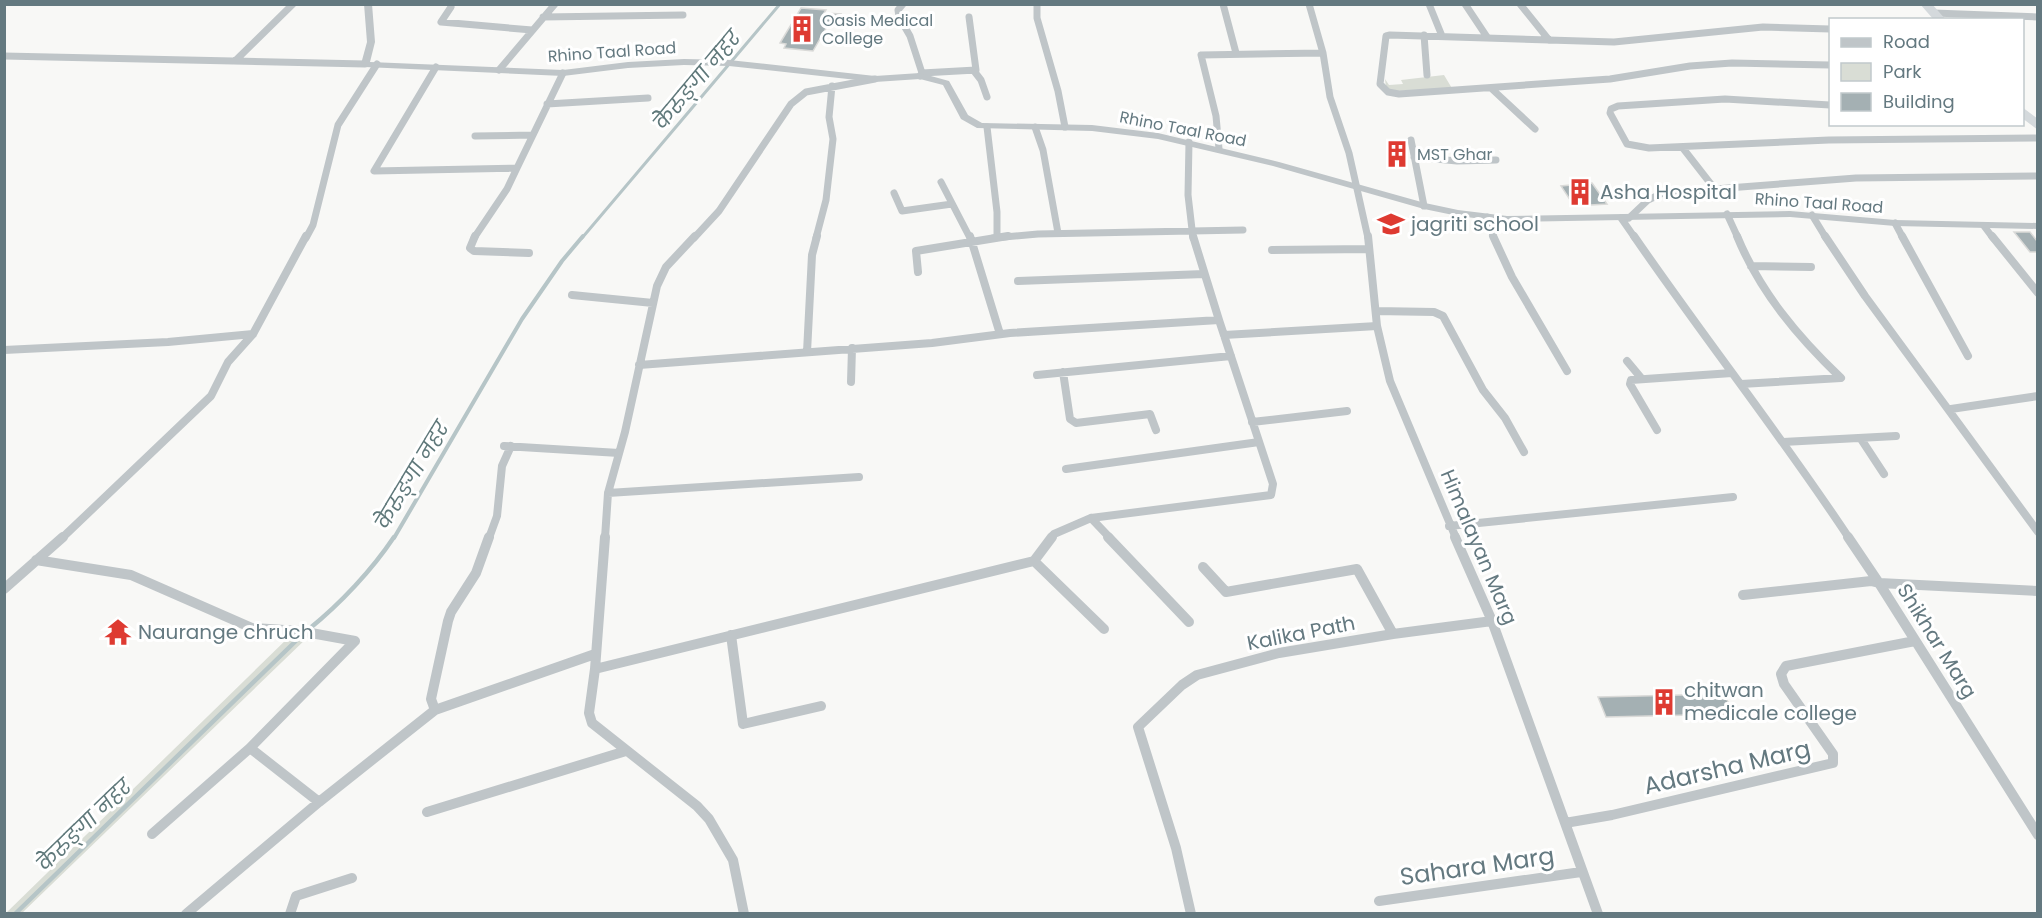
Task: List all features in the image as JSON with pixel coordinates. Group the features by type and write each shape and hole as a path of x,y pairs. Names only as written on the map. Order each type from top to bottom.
{"highway":[{"path":"1913,4 1934,17"},
{"path":"1925,4 1934,17"},
{"path":"2024,101 2037,113"},
{"path":"2024,113 2037,126"}],"street":[{"path":"235,61 293,4"},
{"path":"4,56 365,64 371,42 368,4"},
{"path":"499,70 555,4"},
{"path":"903,4 898,10 899,17 910,36 921,75 974,71"},
{"path":"1037,4 1037,18 1058,91 1065,127"},
{"path":"1222,4 1236,53"},
{"name":"Himalayan Marg","path":"1310,4 1323,53 1330,97 1349,153 1357,188 1369,249 1377,326 1390,381 1449,525 1492,621 1598,914"},
{"path":"1429,4 1442,36"},
{"path":"1465,4 1487,37"},
{"path":"1520,4 1549,40"},
{"path":"451,7 441,22 532,30"},
{"path":"543,17 683,15"},
{"path":"969,17 977,68 974,71"},
{"path":"1934,17 2037,17"},
{"path":"1829,29 1763,27 1614,42 1398,34 1386,36 1380,84 1383,90 1399,94 1492,89 1494,86 1509,83 1610,79 1690,66 1732,63 1829,65"},
{"path":"1424,35 1427,75"},
{"path":"1219,149 1216,116 1201,55 1323,53"},
{"name":"Rhino Taal Road","path":"365,64 563,73 653,63 729,63 875,79 921,75 946,83 964,117 974,124 987,127 1065,127 1136,132 1219,149 1424,206 1487,217 1538,220 1726,214 1812,215 1895,223 2037,226"},
{"path":"6,585 36,560 211,396 228,362 253,334 275,290 313,225 338,125 377,64"},
{"path":"436,67 374,171 517,168"},
{"path":"974,71 981,80 987,97"},
{"path":"529,254 474,251 470,248 486,216 510,185 563,73"},
{"path":"744,914 733,860 709,819 697,806 592,723 589,713 595,669 608,493 620,453 657,286 666,267 719,211 790,104 806,92 875,79"},
{"path":"807,352 811,263 826,200 833,139 829,117 832,86"},
{"path":"1492,89 1535,129"},
{"path":"547,104 648,98"},
{"path":"1829,105 1716,100 1611,108 1610,113 1627,144 1649,148 1829,140 2037,138"},
{"path":"987,127 997,212 997,237"},
{"path":"1035,128 1043,150 1058,233"},
{"path":"475,136 532,135"},
{"path":"1411,140 1424,206"},
{"path":"595,669 1034,561 1054,534 1091,518 1271,495 1273,484 1191,231 1188,195 1189,142"},
{"path":"1682,147 1714,188"},
{"path":"1414,157 1457,161 1496,160"},
{"path":"2037,176 1867,177 1663,193 1648,200 1625,218 1879,583 2037,591"},
{"path":"941,182 952,204 962,217 971,240 1000,334"},
{"path":"894,193 902,211 952,204"},
{"path":"1726,214 1751,266 1810,349 1841,378 1741,384"},
{"path":"1812,215 1858,288 1952,409 2003,479 2037,532"},
{"path":"1487,217 1497,246 1567,371"},
{"path":"1895,223 1968,356"},
{"path":"1984,226 2037,293"},
{"path":"918,272 915,250 971,240 1058,233 1244,230"},
{"path":"1272,250 1369,249"},
{"path":"1751,266 1811,267"},
{"path":"1018,281 1204,274"},
{"path":"572,295 653,303"},
{"path":"1376,311 1434,312 1443,316 1483,390 1505,418 1524,452"},
{"path":"639,365 932,343 1000,334 1219,320"},
{"path":"1224,335 1377,326"},
{"path":"4,350 168,342 253,334"},
{"path":"851,382 852,348"},
{"path":"1037,375 1231,356"},
{"path":"1627,361 1642,379"},
{"path":"1063,372 1070,419 1076,423 1150,414 1156,430"},
{"path":"1657,430 1630,384 1631,380 1732,373"},
{"path":"1952,409 2037,396"},
{"path":"1252,422 1347,411"},
{"path":"1783,442 1896,436"},
{"path":"1861,439 1884,474"},
{"path":"1066,469 1259,442"},
{"path":"435,710 431,699 448,621 451,612 476,573 497,516 502,466 508,446 620,453"},
{"path":"608,493 859,477"},
{"path":"1449,525 1733,497"},
{"path":"1091,518 1189,622"},
{"path":"36,560 131,575 252,628 300,631 355,641 250,748 152,834"},
{"path":"1034,561 1104,629"},
{"path":"1203,567 1226,592 1357,568 1393,634"},
{"name":"Shikhar Marg","path":"1743,595 1871,581 1879,583 2037,835"},
{"name":"Kalika Path","path":"1191,914 1176,848 1138,728 1182,685 1197,675 1279,653 1393,634 1492,621"},
{"path":"731,635 743,724 821,706"},
{"name":"Adarsha Marg","path":"1564,823 1612,815 1833,763 1833,754 1784,684 1781,674 1786,666 1915,641"},
{"path":"186,914 319,802 435,710 596,654"},
{"path":"250,748 319,802"},
{"path":"426,812 626,751"},
{"name":"Sahara Marg","path":"1379,901 1581,872"},
{"path":"290,914 296,896 352,878"}],"green space":[{"path":"1444,75 1453,90 1392,91 1386,87 1385,79 1389,85 1403,84 1401,80"},
{"path":"291,635 309,636 22,913 5,914"}],"building":[{"name":"Oasis Medical College","path":"801,8 841,14 835,25 828,25 813,51 784,48 786,44 780,43"},
{"name":"Asha Hospital","path":"1592,183 1607,204 1574,206 1561,186"},
{"path":"2014,232 2030,232 2037,241 2037,252 2030,252"},
{"name":"chitwan medicale college","path":"1724,694 1734,714 1606,717 1598,697"}],"waterway":[{"name":"केेरुङ्गा नहर","path":"582,238 780,4"},
{"name":"केेरुङ्गा नहर","path":"394,538 522,319 562,261 583,236"},
{"name":"केेरुङ्गा नहर","path":"309,629 355,586 394,537"},
{"name":"केेरुङ्गा नहर","path":"15,914 303,634"}],"place":[{"name":"Oasis Medical College","path":"802,29"},
{"name":"MST Ghar","path":"1397,154"},
{"name":"Asha Hospital","path":"1580,192"},
{"name":"jagriti school","path":"1391,224"},
{"name":"Naurange chruch","path":"118,632"},
{"name":"chitwan medicale college","path":"1664,702"}]}
